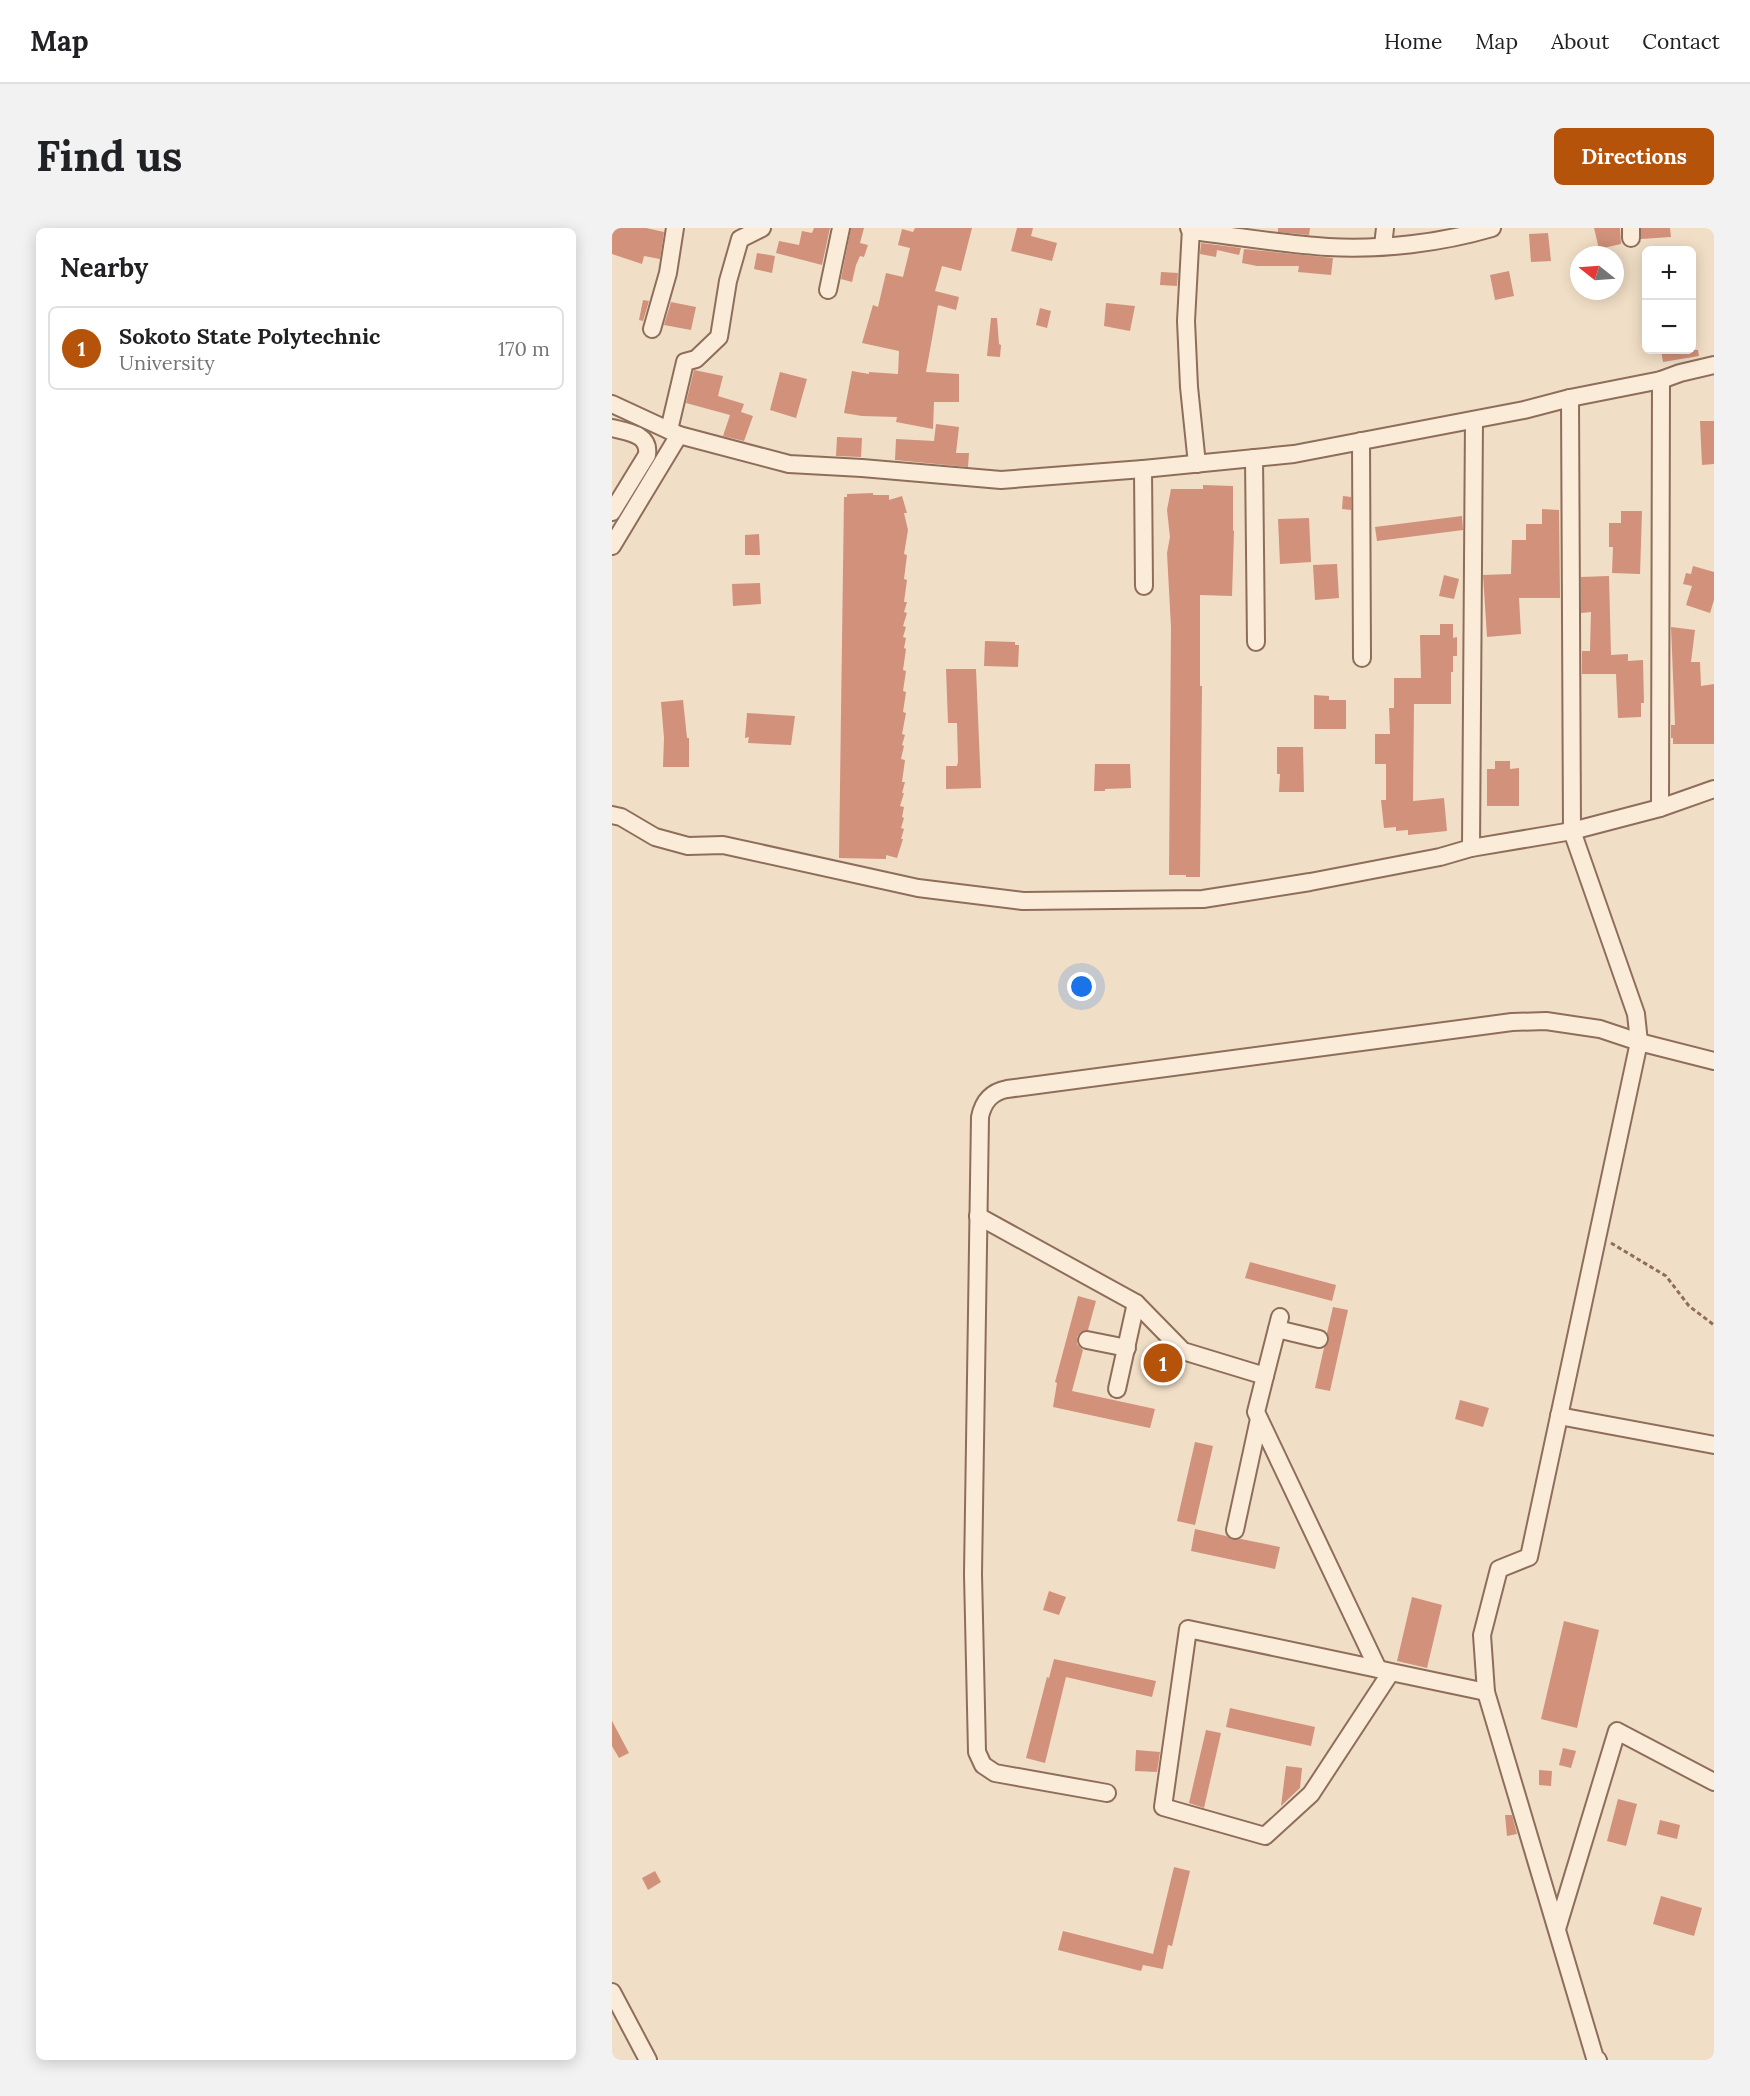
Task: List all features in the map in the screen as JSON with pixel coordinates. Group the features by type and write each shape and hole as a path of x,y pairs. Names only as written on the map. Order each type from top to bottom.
{"street":[{"path":"652,328 668,273 675,228"},
{"path":"612,546 674,433 685,362 696,359 719,337 728,281 740,239 762,228"},
{"path":"828,290 841,228"},
{"path":"1383,246 1385,228"},
{"path":"1197,464 1189,387 1186,321 1190,229 1266,234 1330,247 1383,246 1462,237 1492,228"},
{"path":"612,404 674,433 789,464 1001,480 1294,454 1524,410 1570,398 1660,380 1714,365"},
{"path":"1660,380 1660,808"},
{"path":"1570,398 1572,831 1636,1014 1639,1042 1529,1557 1499,1569 1482,1635 1486,1692 1595,2058 1598,2060"},
{"path":"1471,848 1474,420"},
{"path":"612,428 641,437 647,445 647,455 612,512"},
{"path":"1361,441 1362,658"},
{"path":"1254,458 1256,642"},
{"path":"1143,469 1144,586"},
{"path":"612,815 621,817 655,837 688,846 723,845 918,888 1023,901 1203,899 1310,882 1440,857 1471,848 1572,831 1660,808 1714,789"},
{"path":"1107,1793 995,1773 983,1765 977,1752 973,1574 980,1117 984,1103 1000,1090 1512,1022 1546,1021 1600,1029 1639,1042 1714,1061"},
{"path":"978,1216 1137,1303 1183,1351 1265,1376"},
{"path":"1117,1389 1137,1303"},
{"path":"1319,1339 1279,1323 1256,1412 1385,1670"},
{"path":"1087,1340 1126,1348"},
{"path":"1559,1416 1714,1445"},
{"path":"1235,1530 1259,1419"},
{"path":"1385,1670 1311,1794 1265,1836 1163,1808 1188,1629 1385,1670 1486,1692"},
{"path":"1557,1929 1617,1731 1714,1782"},
{"path":"612,1992 648,2060"}],"path":[{"path":"1597,1237 1612,1243 1666,1276 1689,1306 1714,1324"}],"building":[{"path":"612,228 646,228 664,232 660,259 644,256 642,264 612,254"},
{"path":"814,228 830,228 822,265 776,253 779,241 799,245 802,231 812,233"},
{"path":"851,228 864,228 860,243 868,245 864,257 860,256 856,265 852,282 841,279"},
{"path":"915,228 972,228 961,271 942,266 935,291 959,297 956,310 938,305 926,372 959,374 959,402 934,402 933,429 896,422 897,417 844,413 852,371 869,374 869,372 898,374 899,351 862,343 873,305 878,307 886,273 903,277 910,248 898,245 902,229 913,232"},
{"path":"1017,228 1033,228 1031,236 1057,243 1052,261 1011,251"},
{"path":"1278,228 1310,228 1309,235 1278,232"},
{"path":"1594,228 1620,228 1621,244 1598,246"},
{"path":"1641,228 1670,228 1671,237 1641,239"},
{"path":"1548,233 1551,261 1531,262 1529,234"},
{"path":"1201,243 1241,248 1239,255 1217,250 1216,257 1200,254"},
{"path":"1244,249 1333,258 1331,275 1298,272 1299,266 1257,266 1242,263"},
{"path":"757,253 775,256 772,273 754,269"},
{"path":"1509,271 1514,296 1495,300 1490,275"},
{"path":"1161,272 1178,273 1177,286 1160,285"},
{"path":"643,300 649,301 643,321 639,320"},
{"path":"671,302 696,307 691,330 664,325"},
{"path":"1106,303 1135,306 1130,331 1104,326"},
{"path":"1040,308 1051,311 1047,328 1036,325"},
{"path":"991,318 997,318 999,344 1001,345 1000,357 987,356"},
{"path":"1698,350 1699,356 1663,362 1662,354 1696,354"},
{"path":"694,370 723,376 718,396 744,404 741,412 753,416 744,441 723,436 730,415 686,403"},
{"path":"780,372 807,379 796,418 770,410"},
{"path":"1700,421 1714,421 1714,464 1702,465"},
{"path":"936,424 959,427 956,453 969,453 968,467 895,460 896,439 934,441"},
{"path":"837,437 862,438 861,457 836,456"},
{"path":"1203,485 1233,486 1232,596 1200,595 1200,686 1202,686 1200,877 1186,877 1186,875 1169,875 1171,627 1167,553 1170,537 1167,510 1171,489 1203,489"},
{"path":"873,493 873,495 889,495 889,500 902,496 907,513 904,513 908,530 904,554 907,555 904,579 907,580 904,602 907,602 904,612 907,613 903,626 906,627 903,637 906,638 904,648 906,649 903,670 906,671 903,691 906,692 903,712 906,713 901,759 905,760 902,782 905,782 900,806 904,807 901,828 904,829 897,858 886,855 886,859 839,858 844,497 847,497 847,494"},
{"path":"1343,496 1351,497 1351,510 1342,509"},
{"path":"1542,509 1559,510 1560,598 1519,598 1521,634 1487,637 1483,575 1511,574 1512,540 1526,540 1526,524 1542,524"},
{"path":"1621,511 1642,511 1640,574 1612,573 1613,547 1609,547 1609,523 1621,523"},
{"path":"1462,516 1463,530 1377,541 1375,527"},
{"path":"1309,518 1311,562 1280,564 1278,519"},
{"path":"759,534 760,555 745,555 745,535"},
{"path":"1337,564 1339,598 1315,600 1313,565"},
{"path":"1693,566 1714,572 1714,600 1710,613 1686,605 1692,586 1683,584 1686,573 1691,574"},
{"path":"1444,575 1459,579 1454,599 1439,596"},
{"path":"1609,576 1611,655 1628,654 1628,661 1643,660 1644,703 1641,703 1641,717 1618,718 1616,674 1582,674 1582,651 1590,651 1591,612 1581,613 1581,577"},
{"path":"760,583 761,604 733,606 732,584"},
{"path":"1440,624 1453,624 1453,638 1457,637 1457,656 1453,656 1453,672 1451,672 1451,704 1414,704 1413,801 1444,798 1447,831 1408,835 1408,830 1396,831 1396,827 1384,828 1381,800 1386,800 1386,764 1375,764 1375,734 1390,734 1389,708 1394,708 1394,678 1421,678 1420,635 1440,635"},
{"path":"1671,627 1695,630 1691,662 1700,662 1701,686 1714,684 1714,744 1673,744 1671,725 1675,725"},
{"path":"985,641 1015,642 1015,645 1019,645 1018,667 984,666"},
{"path":"946,669 976,669 981,788 946,789 946,766 957,766 958,762 957,723 948,723"},
{"path":"1314,695 1329,696 1329,700 1346,700 1346,729 1314,729"},
{"path":"683,700 687,738 689,738 689,767 663,767 664,738 661,702"},
{"path":"747,713 795,716 791,745 748,743 749,737 745,738"},
{"path":"1277,747 1303,747 1304,792 1279,792"},
{"path":"1495,761 1510,761 1510,769 1519,768 1519,806 1487,806 1487,769 1495,769"},
{"path":"1095,764 1130,764 1131,788 1094,791"},
{"path":"1250,1262 1336,1285 1332,1301 1245,1278"},
{"path":"1078,1296 1096,1301 1088,1330 1077,1337 1077,1344 1083,1350 1072,1391 1155,1409 1150,1428 1053,1407 1057,1383 1055,1382"},
{"path":"1333,1307 1348,1310 1330,1391 1315,1388 1324,1348 1329,1341 1327,1333"},
{"path":"1460,1400 1489,1408 1483,1427 1455,1419"},
{"path":"1195,1442 1213,1446 1195,1525 1177,1521"},
{"path":"1195,1529 1226,1536 1233,1540 1241,1539 1280,1547 1275,1569 1191,1551"},
{"path":"1049,1591 1066,1597 1059,1615 1043,1610"},
{"path":"1412,1597 1442,1605 1427,1668 1397,1661"},
{"path":"1564,1621 1599,1630 1577,1728 1541,1719"},
{"path":"1054,1659 1156,1681 1152,1697 1066,1677 1045,1763 1026,1758 1047,1677 1049,1678"},
{"path":"1230,1708 1315,1727 1311,1746 1226,1727"},
{"path":"612,1721 629,1753 619,1758 612,1746"},
{"path":"1206,1730 1221,1733 1204,1808 1189,1803"},
{"path":"1563,1748 1576,1751 1571,1768 1559,1765"},
{"path":"1136,1750 1160,1752 1157,1772 1135,1771"},
{"path":"1286,1766 1302,1768 1300,1788 1281,1806"},
{"path":"1539,1770 1552,1771 1551,1786 1539,1785"},
{"path":"1618,1799 1637,1804 1626,1846 1607,1841"},
{"path":"1505,1815 1512,1815 1517,1834 1507,1836"},
{"path":"1660,1820 1680,1825 1677,1839 1657,1834"},
{"path":"1174,1867 1190,1871 1172,1946 1168,1945 1163,1969 1143,1965 1141,1971 1058,1950 1063,1931 1153,1954"},
{"path":"655,1871 661,1882 648,1890 642,1878"},
{"path":"1661,1896 1702,1908 1694,1936 1653,1924"}],"place":[{"name":"Sokoto State Polytechnic","path":"1163,1363"}]}
